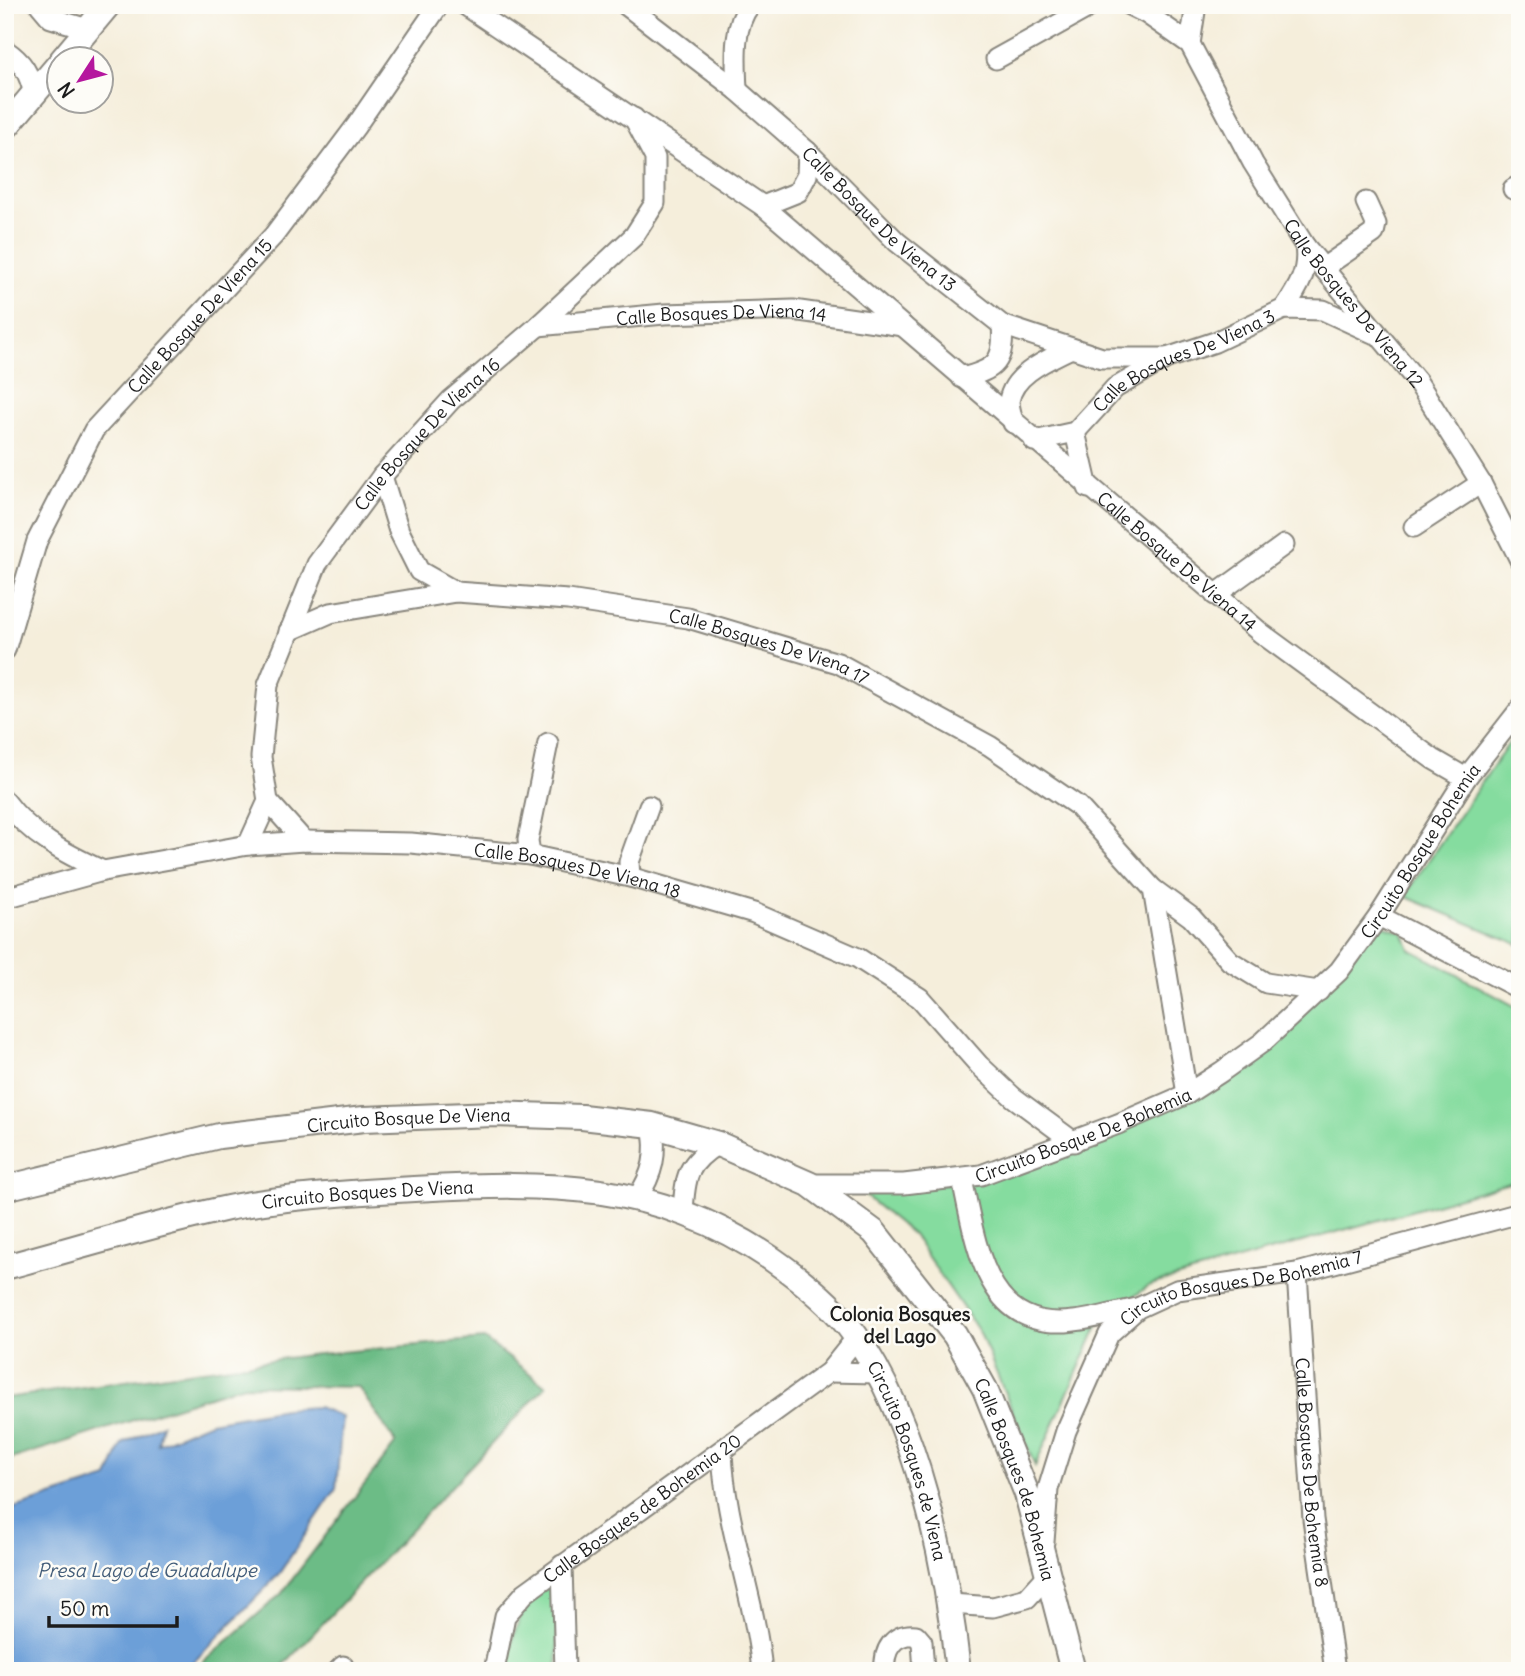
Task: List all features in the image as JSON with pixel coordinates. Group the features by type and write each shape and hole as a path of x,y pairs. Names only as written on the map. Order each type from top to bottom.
{"main road":[{"path":"74,46 108,5"},
{"path":"5,128 46,79"},
{"name":"Circuito Bosque De Viena","path":"5,1188 219,1136 364,1119 493,1114 582,1117 652,1125 718,1144 809,1184"},
{"name":"Calle Bosques de Bohemia","path":"809,1184 874,1232 955,1335 985,1390 1027,1494 1073,1671"},
{"name":"Circuito Bosques De Viena","path":"5,1267 222,1209 366,1191 491,1185 563,1186 637,1198 683,1212 731,1232"},
{"name":"Circuito Bosques de Viena","path":"731,1232 789,1271 838,1313 857,1337 891,1396 917,1472 951,1604 958,1671"}],"street":[{"path":"40,5 51,18 88,29"},
{"name":"Calle Bosque De Viena 15","path":"5,650 37,541 94,430 274,235 356,126 439,5"},
{"path":"466,5 763,206 903,326"},
{"name":"Calle Bosque De Viena 13","path":"626,5 737,90 808,152 897,242 1002,326 1102,358 1167,358"},
{"path":"737,90 736,52 744,13 750,5"},
{"path":"996,60 1093,5"},
{"name":"Calle Bosques De Viena 12","path":"1129,5 1147,14 1190,44 1253,163 1305,246 1417,381 1481,483 1520,560"},
{"path":"1190,44 1196,5"},
{"path":"5,50 20,60 30,75 34,94"},
{"name":"Calle Bosque De Viena 16","path":"268,801 261,757 268,685 317,564 382,475 451,400 538,326 634,236 655,203 655,158 633,117"},
{"path":"763,206 798,192 807,175 808,152"},
{"path":"1323,268 1374,233 1377,224 1366,202"},
{"path":"1284,309 1304,276 1308,262 1305,246"},
{"name":"Calle Bosques De Viena 3","path":"1075,432 1115,388 1167,358 1215,342 1284,309 1323,310 1380,336"},
{"name":"Calle Bosques De Viena 14","path":"538,326 664,314 793,310 903,326"},
{"name":"Calle Bosque De Viena 14","path":"903,326 1088,488 1261,634 1433,759 1466,778"},
{"path":"962,378 985,373 996,363 1004,348 1002,326"},
{"path":"1013,423 1009,401 1017,384 1034,368 1071,348"},
{"path":"1102,358 1115,388"},
{"path":"1034,441 1075,432 1088,488"},
{"name":"Calle Bosques De Viena 17","path":"382,475 399,531 419,571 456,592 568,600 688,618 838,663 990,746 1078,806 1153,889 1191,917 1230,961 1266,983 1319,991"},
{"path":"1414,527 1481,483"},
{"path":"1215,595 1284,545"},
{"path":"289,631 330,613 456,592"},
{"name":"Circuito Bosque Bohemia","path":"1319,991 1339,971 1380,916 1466,778 1520,709"},
{"path":"530,855 528,840 548,743"},
{"path":"5,800 19,819 55,849 103,870"},
{"path":"248,845 268,801 304,841"},
{"path":"630,877 629,862 649,806"},
{"name":"Calle Bosques De Viena 18","path":"5,898 103,870 248,845 304,841 411,843 530,855 630,877 754,913 858,958 920,998 979,1065 1013,1097 1074,1142"},
{"path":"1153,889 1187,1094"},
{"path":"1380,916 1520,989"},
{"name":"Circuito Bosque De Bohemia","path":"809,1184 904,1184 962,1179 1074,1142 1187,1094 1263,1042 1319,991"},
{"path":"637,1198 648,1182 655,1161 656,1144 652,1125"},
{"path":"683,1212 688,1173 698,1157 718,1144"},
{"path":"962,1179 977,1249 995,1293 1027,1317 1071,1322 1138,1308"},
{"name":"Circuito Bosques De Bohemia 7","path":"1043,1551 1048,1489 1066,1431 1109,1335 1138,1308 1177,1290 1297,1273 1520,1213"},
{"name":"Calle Bosques De Bohemia 8","path":"1297,1273 1314,1519 1335,1671"},
{"name":"Calle Bosques de Bohemia 20","path":"494,1671 505,1616 525,1593 829,1372 857,1337"},
{"path":"829,1372 877,1373"},
{"path":"722,1452 723,1488 758,1634 762,1671"},
{"path":"562,1565 565,1671"},
{"path":"951,1604 993,1607 1027,1598 1047,1576"},
{"path":"885,1671 883,1655 889,1644 907,1634 916,1635 922,1642 924,1671"}],"green space":[{"path":"1520,727 1520,945 1404,896"},
{"path":"1382,925 1403,932 1410,949 1520,1009 1520,1180 1150,1285 1100,1321 1035,1466 980,1333 913,1235 847,1181 962,1184 1232,1071"},
{"path":"484,1339 546,1386 278,1671 193,1671 281,1594 396,1443 358,1387 244,1385 5,1461 5,1398 308,1355"},
{"path":"555,1581 558,1671 506,1671 520,1619 533,1599"}],"water":[{"name":"Presa Lago de Guadalupe","path":"318,1407 342,1417 336,1489 278,1575 185,1671 5,1671 5,1511 108,1478 122,1444 162,1424 158,1444 210,1422 284,1409"}],"district":[{"name":"Colonia Bosques del Lago","path":"900,1325"}]}
